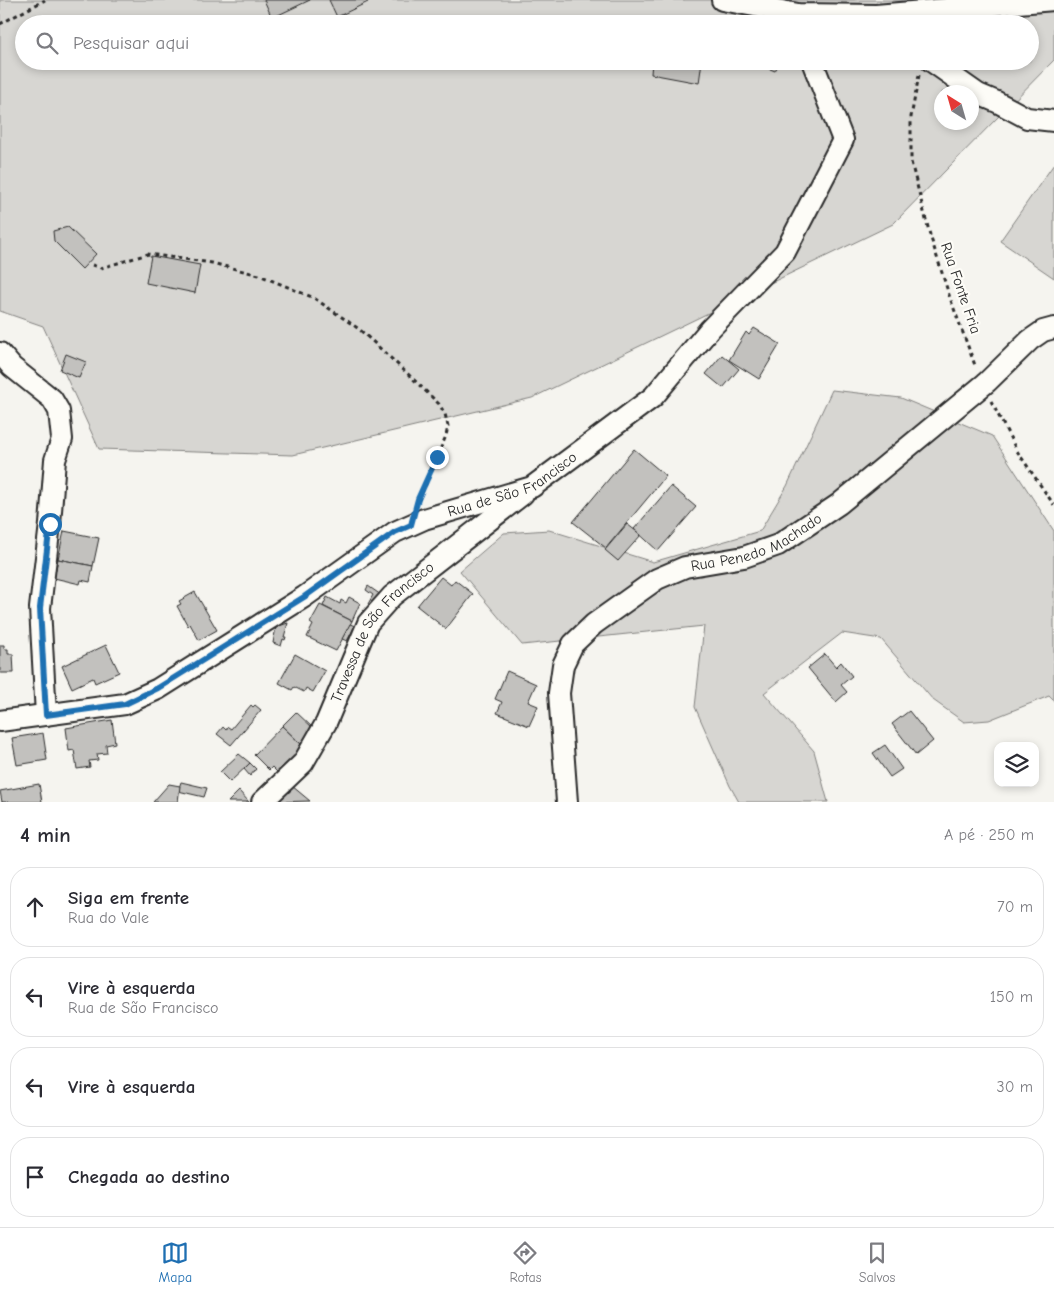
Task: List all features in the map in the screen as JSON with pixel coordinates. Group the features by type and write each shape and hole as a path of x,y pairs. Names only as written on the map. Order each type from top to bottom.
{"street":[{"path":"722,0 783,15"},
{"path":"924,15 1054,0"},
{"name":"Rua de São Francisco","path":"0,721 125,704 158,688 304,597 395,532 424,519 532,487 652,397 710,328 784,252 842,140 815,70"},
{"path":"935,70 1027,118 1054,121"},
{"name":"Rua Penedo Machado","path":"566,802 559,693 563,665 574,644 594,624 657,579 685,567 744,557 778,545 840,504 983,386 1030,340 1043,331 1054,328"},
{"path":"0,353 12,367 52,399 60,421 62,439 55,460 40,608 46,715"},
{"name":"Travessa de São Francisco","path":"262,802 303,763 326,723 368,624 392,596 532,487"}],"path":[{"path":"17,15 45,0"},
{"path":"0,24 15,16"},
{"name":"Rua Fonte Fria","path":"923,70 918,78 911,117 911,162 933,244 950,298 983,386 1017,451 1054,505"},
{"path":"92,265 102,268 148,254 212,263 259,274 314,298 359,329 439,404 446,414 448,426 446,436 418,499 411,525"}],"shaded area":[{"path":"0,0 1054,0 1054,60 893,224 532,398 293,455 99,449 43,326 0,311"},
{"path":"1054,164 1054,278 1000,241"},
{"path":"832,390 901,398 992,436 1054,531 1054,701 1049,696 989,720 964,722 933,700 881,639 842,633 764,693 814,751 828,802 739,802 695,707 704,626 522,645 460,571 504,533 549,530 653,562 760,531 787,486"}],"building":[{"path":"264,0 310,0 278,15 271,15"},
{"path":"329,0 367,0 368,2 341,15 336,15"},
{"path":"651,70 701,70 699,83 651,74"},
{"path":"68,227 96,254 82,269 54,241 53,231"},
{"path":"151,256 200,265 195,293 146,283"},
{"path":"754,328 780,344 759,379 729,360 746,332 749,335"},
{"path":"66,354 86,362 79,378 60,370"},
{"path":"722,355 739,369 723,388 706,374"},
{"path":"634,449 666,476 606,548 573,522"},
{"path":"671,486 696,507 658,551 634,529"},
{"path":"627,524 641,535 618,561 605,550"},
{"path":"64,531 99,538 93,566 58,559"},
{"path":"58,559 93,566 90,582 81,580 80,584 54,578"},
{"path":"441,577 451,585 455,580 473,594 446,629 417,606"},
{"path":"368,586 381,595 373,607 368,604 373,595 366,590"},
{"path":"195,592 217,630 199,640 190,624 188,626 177,606 181,604 179,601"},
{"path":"327,597 340,604 341,600 346,603 349,597 360,603 352,621 323,606"},
{"path":"320,605 352,621 336,651 307,637 313,625 310,623"},
{"path":"288,623 284,637 286,637 285,640 283,639 281,646 273,643 276,627"},
{"path":"350,624 355,626 347,641 342,639"},
{"path":"0,645 4,645 4,649 8,649 8,654 13,654 14,673 0,673"},
{"path":"106,645 119,672 95,683 93,678 72,688 62,666"},
{"path":"295,654 325,671 313,692 306,688 304,692 294,687 292,690 279,683"},
{"path":"825,654 836,667 841,662 852,676 841,685 847,692 836,702 808,668"},
{"path":"507,671 536,684 528,702 538,706 529,726 497,713 502,702 495,699"},
{"path":"251,705 253,707 255,705 261,710 231,745 217,734 223,727 226,730 228,727 231,729"},
{"path":"909,711 933,741 916,755 892,724"},
{"path":"296,712 313,728 302,745 282,726"},
{"path":"112,720 115,743 106,745 107,753 97,754 98,760 89,761 90,767 77,769 74,750 69,751 66,728"},
{"path":"282,726 305,748 279,774 272,767 269,770 254,755"},
{"path":"43,733 47,760 17,765 12,738"},
{"path":"885,745 902,769 890,777 873,753"},
{"path":"239,754 250,763 230,782 220,772"},
{"path":"250,763 256,769 250,776 244,769"},
{"path":"181,782 207,788 204,797 178,791"},
{"path":"39,784 42,802 2,802 0,791"},
{"path":"169,784 180,786 178,802 153,802"},
{"path":"292,786 310,801 277,802"},
{"path":"239,791 249,802 228,802"}],"route":[{"path":"50,524 40,608 46,715 125,704 158,688 304,597 395,532 411,525 418,499 437,457"}]}
